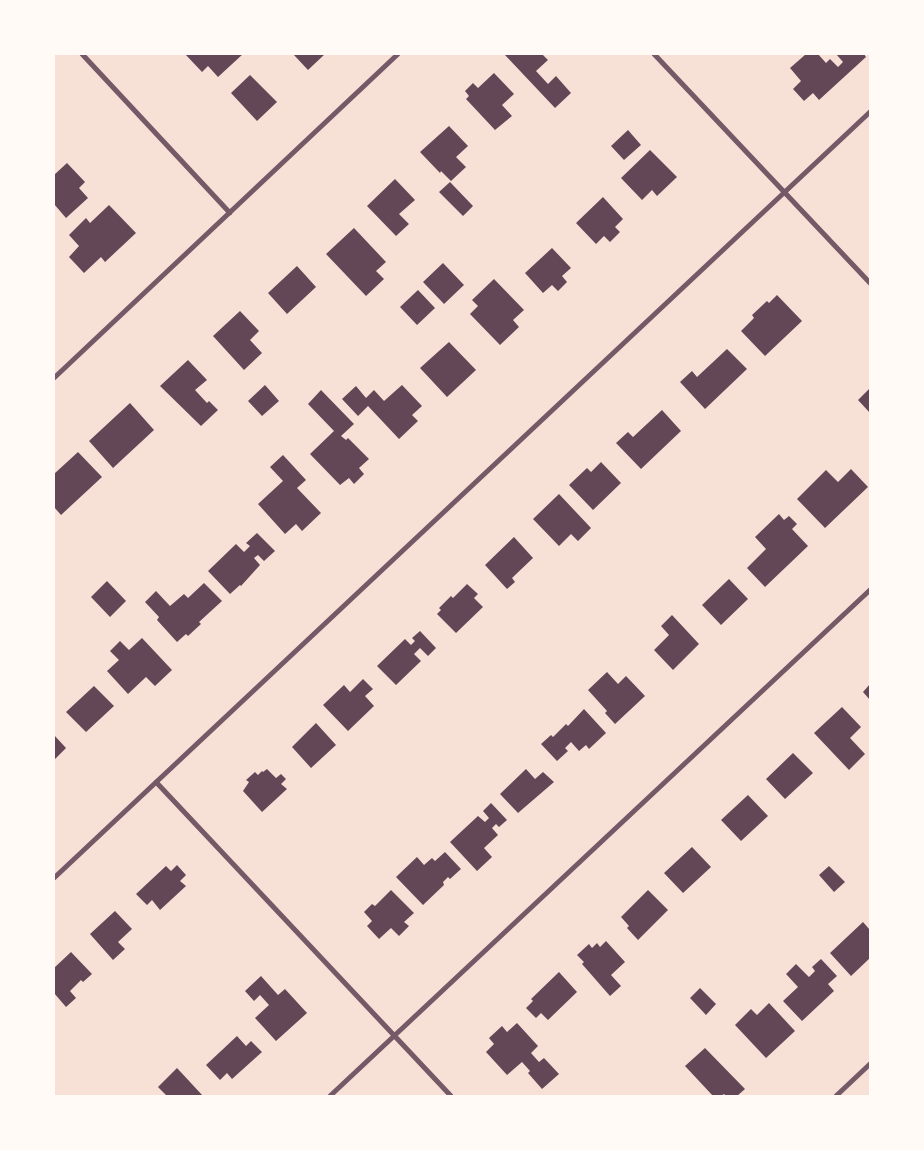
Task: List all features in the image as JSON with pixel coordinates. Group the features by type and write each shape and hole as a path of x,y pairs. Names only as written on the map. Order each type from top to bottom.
{"street":[{"path":"82,54 230,212"},
{"path":"54,378 398,54"},
{"path":"654,54 870,283"},
{"path":"54,878 870,112"},
{"path":"330,1096 870,590"},
{"path":"156,782 451,1096"},
{"path":"836,1096 870,1064"}],"building":[{"path":"185,54 243,54 218,77 208,66 202,72"},
{"path":"293,54 325,54 308,70"},
{"path":"542,54 548,60 536,71 548,84 556,76 571,93 555,108 505,55"},
{"path":"806,54 818,54 826,63 830,59 838,67 843,62 836,54 864,54 866,57 819,100 813,93 804,101 793,89 801,81 790,68"},
{"path":"494,73 514,94 502,105 512,116 495,130 466,99 469,96 465,91 473,83 478,88"},
{"path":"250,75 277,102 257,121 231,93"},
{"path":"449,126 468,146 456,157 466,167 451,181 441,171 440,173 420,152"},
{"path":"628,130 641,145 624,160 611,146"},
{"path":"650,150 677,177 657,196 652,190 642,200 621,178"},
{"path":"67,163 85,182 79,188 88,198 66,218 54,204 54,175"},
{"path":"395,179 415,200 399,214 409,224 396,236 367,206"},
{"path":"450,182 473,206 463,216 439,192"},
{"path":"603,197 623,219 615,227 620,232 610,242 604,236 596,244 576,223"},
{"path":"109,205 136,233 105,262 101,257 84,273 69,257 79,246 69,235 86,218 90,223"},
{"path":"354,228 386,262 376,271 384,279 366,296 326,254"},
{"path":"552,248 571,268 562,276 567,282 558,291 552,285 543,293 525,273"},
{"path":"443,263 464,285 444,304 423,282"},
{"path":"297,266 316,287 287,314 268,293"},
{"path":"494,279 524,310 513,320 519,327 500,345 470,314 478,306 472,300"},
{"path":"418,290 435,308 417,325 400,307"},
{"path":"777,295 802,321 765,356 741,331 754,318 752,315 767,301 769,303"},
{"path":"240,311 259,331 250,340 262,353 244,370 213,336"},
{"path":"449,342 476,370 447,397 420,368"},
{"path":"727,349 747,369 705,409 680,382 692,371 697,377"},
{"path":"188,360 207,380 195,390 207,403 209,401 218,410 201,426 160,386"},
{"path":"265,385 279,401 262,416 248,401"},
{"path":"402,385 422,406 412,415 418,421 399,439 368,406 358,416 342,399 356,386 366,398 374,390 384,401"},
{"path":"870,388 870,413 858,400"},
{"path":"321,390 354,424 341,436 346,440 348,438 369,459 359,468 364,474 354,484 349,478 340,485 310,454 334,431 308,404"},
{"path":"130,403 154,430 113,468 89,441"},
{"path":"662,410 681,431 641,469 616,443 628,432 633,437"},
{"path":"78,452 102,477 61,515 54,507 54,474"},
{"path":"283,455 306,480 297,488 321,513 302,531 296,524 285,534 258,504 283,481 270,467"},
{"path":"601,462 621,483 593,510 569,485 587,468 591,472"},
{"path":"851,469 868,487 825,528 797,499 826,470 838,482"},
{"path":"559,494 591,528 578,541 571,534 559,546 533,519"},
{"path":"779,514 784,520 789,516 797,524 792,529 808,546 765,587 747,568 766,549 755,537"},
{"path":"257,533 275,551 264,561 258,555 254,558 260,565 241,586 230,594 208,571 236,544 244,552 250,546 246,543"},
{"path":"514,537 533,558 512,578 515,582 507,589 485,565"},
{"path":"729,579 748,599 721,625 702,605"},
{"path":"107,581 126,601 110,617 91,597"},
{"path":"204,583 222,601 199,622 201,624 188,636 186,634 177,642 157,620 159,617 145,602 156,591 170,606 184,594 188,598"},
{"path":"467,584 478,594 474,598 483,607 456,633 437,614 441,610 439,608 451,596 453,598"},
{"path":"672,615 699,644 673,670 654,650 669,635 661,626"},
{"path":"420,631 436,648 428,656 420,648 414,654 421,661 396,685 377,666 405,639 411,645 415,641 412,638"},
{"path":"142,638 172,670 155,686 146,677 128,694 107,671 119,660 110,651 120,641 129,650"},
{"path":"607,672 618,684 626,676 645,696 615,724 605,713 607,711 588,690"},
{"path":"363,679 373,689 365,696 374,706 348,731 323,705 344,685 350,692"},
{"path":"870,684 870,700 863,692"},
{"path":"94,686 114,706 86,732 66,712"},
{"path":"842,707 861,727 850,738 865,754 849,770 814,733"},
{"path":"584,709 606,733 589,749 586,745 579,751 571,742 565,748 568,751 557,761 541,744 551,735 553,737 566,724 568,726"},
{"path":"316,723 336,745 311,768 292,747"},
{"path":"54,735 66,748 54,760"},
{"path":"793,753 813,773 785,799 766,779"},
{"path":"267,769 276,778 281,774 286,779 281,784 287,789 262,812 243,791 249,782 246,780 255,772 258,775"},
{"path":"526,769 535,779 543,772 554,782 518,813 500,794"},
{"path":"748,795 768,816 741,841 721,820"},
{"path":"491,803 507,820 499,827 496,824 492,828 498,835 484,848 492,857 477,871 450,842 478,816 485,822 489,818 483,811"},
{"path":"692,847 711,867 683,893 664,873"},
{"path":"445,852 461,869 450,879 448,877 443,882 444,885 423,905 396,877 417,857 424,865 432,858 435,861"},
{"path":"177,865 186,875 180,881 186,886 160,910 152,900 147,905 136,894 166,866 171,871"},
{"path":"829,866 845,882 834,892 819,875"},
{"path":"391,890 414,913 404,922 409,926 399,936 391,928 379,939 367,926 372,921 364,912 372,904 375,906"},
{"path":"648,890 668,910 638,940 627,928 629,926 621,917"},
{"path":"115,911 132,929 118,942 125,949 113,960 90,934"},
{"path":"863,922 870,930 870,958 851,976 830,953"},
{"path":"606,941 625,962 611,975 621,986 610,996 582,964 584,962 577,955 589,944 592,948 597,943 600,947"},
{"path":"71,952 92,974 83,982 81,980 70,991 76,998 66,1007 54,993 54,968"},
{"path":"821,959 837,976 828,984 834,991 802,1021 783,1001 798,987 786,974 796,964 809,977 815,971 812,967"},
{"path":"559,972 577,992 548,1020 541,1013 536,1018 526,1008 533,1001 531,999"},
{"path":"261,976 278,995 285,989 307,1013 276,1041 255,1018 269,1005 260,995 254,1001 245,991"},
{"path":"700,988 716,1004 706,1015 690,998"},
{"path":"769,1003 795,1031 766,1058 735,1025 751,1009 757,1015"},
{"path":"517,1023 538,1046 531,1053 539,1062 544,1058 559,1074 542,1089 528,1073 530,1071 522,1062 507,1075 486,1052 494,1044 489,1038 502,1026 507,1032"},
{"path":"237,1036 246,1046 251,1041 262,1052 232,1079 227,1073 220,1080 206,1065"},
{"path":"705,1048 745,1089 737,1096 726,1096 724,1094 713,1096 685,1066"},
{"path":"177,1068 203,1096 167,1096 158,1087"}]}
